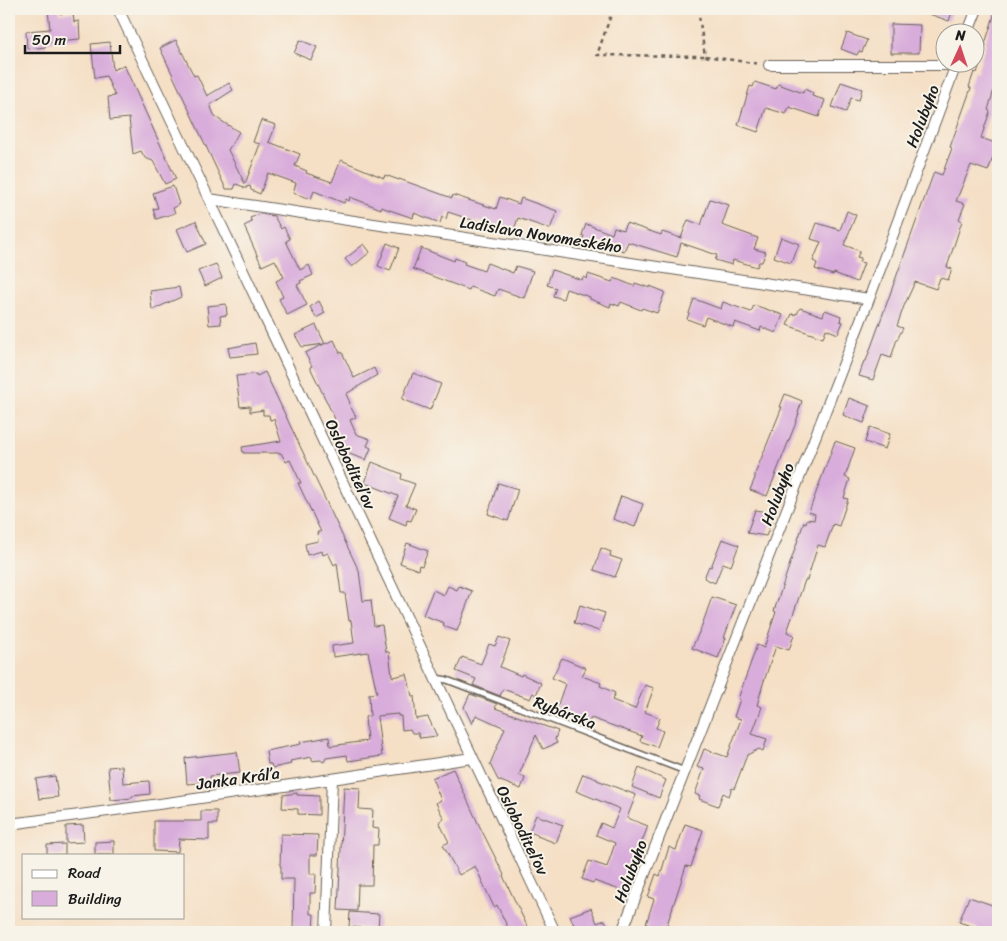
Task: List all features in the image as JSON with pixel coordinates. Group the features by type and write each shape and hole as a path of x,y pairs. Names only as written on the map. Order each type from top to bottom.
{"street":[{"name":"Osloboditeľov","path":"118,9 555,932"},
{"path":"972,22 977,9"},
{"name":"Holubyho","path":"769,65 934,64"},
{"name":"Holubyho","path":"622,932 869,300 954,72"},
{"name":"Ladislava Novomeského","path":"209,199 869,300"},
{"name":"Janka Kráľa","path":"9,824 115,811 472,758"},
{"path":"326,932 332,780"}],"lane":[{"name":"Rybárska","path":"435,678 447,680 686,771"}],"path":[{"path":"613,9 597,55 705,56 769,65"},
{"path":"698,9 705,56"}],"building":[{"path":"59,9 60,14 73,12 74,22 79,21 80,39 45,42 46,47 27,49 26,31 50,29 48,10"},
{"path":"919,9 953,9 949,21"},
{"path":"996,9 998,9 998,76 988,110 990,111 981,138 998,144 988,171 971,165 956,201 965,204 959,219 962,221 947,267 952,269 948,280 940,278 936,289 915,282 897,326 903,328 891,358 882,355 873,380 859,376 934,172 942,175 971,88 969,87 974,72 984,72 985,44"},
{"path":"891,24 920,25 919,53 891,53"},
{"path":"847,33 867,40 862,52 859,51 857,55 841,49"},
{"path":"176,40 194,76 197,75 207,96 229,83 233,90 210,105 215,117 239,132 228,150 245,184 260,144 253,142 261,120 276,125 269,142 300,154 295,166 307,171 306,173 332,182 341,160 384,178 385,175 452,198 453,195 496,209 500,197 519,204 521,198 557,211 550,229 518,218 513,233 448,212 446,219 442,217 440,223 414,213 413,218 381,207 381,209 350,197 349,201 346,199 344,203 314,191 311,199 293,193 296,183 268,173 260,194 251,190 250,186 243,188 236,184 234,189 226,189 160,48"},
{"path":"300,40 317,47 311,60 294,53"},
{"path":"110,42 113,70 124,65 176,179 165,184 153,161 145,158 141,151 133,154 129,118 110,120 108,97 115,96 106,76 95,78 91,44"},
{"path":"755,82 776,89 778,84 803,93 804,89 813,93 812,96 825,100 819,117 789,107 786,114 766,108 758,132 738,125 750,86 753,87"},
{"path":"841,82 862,89 859,100 851,98 846,112 832,107"},
{"path":"173,186 179,204 173,208 175,213 156,219 153,209 158,208 153,193"},
{"path":"710,199 729,205 722,225 758,238 754,249 766,252 762,262 759,262 757,267 733,260 732,265 715,260 717,255 681,243 677,257 628,242 624,251 601,243 599,247 582,241 586,224 612,234 614,227 623,230 626,223 661,235 662,232 681,238 688,220 701,225"},
{"path":"847,211 856,215 844,245 860,251 857,257 861,258 859,262 864,263 857,282 834,273 833,275 815,269 817,263 813,261 821,242 811,239 817,223 840,230"},
{"path":"260,214 274,216 281,229 284,227 290,239 286,241 300,270 309,265 313,275 300,281 301,283 297,285 307,305 287,315 279,299 283,297 276,281 284,277 275,260 262,266 244,226 252,222 250,218"},
{"path":"196,221 206,244 187,252 177,229"},
{"path":"781,237 799,244 791,263 774,257"},
{"path":"387,243 399,248 390,271 378,266"},
{"path":"364,244 370,252 352,267 345,259"},
{"path":"421,248 454,261 455,258 465,262 464,264 484,271 487,263 513,273 516,266 533,271 524,298 498,289 495,296 470,287 469,290 413,269"},
{"path":"216,264 222,278 205,286 198,271"},
{"path":"552,270 582,280 583,277 587,279 588,274 612,282 614,278 634,286 635,283 650,288 650,286 665,292 657,313 642,308 641,310 621,302 619,306 611,303 610,307 590,299 590,297 566,289 563,299 553,296 556,288 547,285"},
{"path":"179,287 181,297 152,310 150,291"},
{"path":"694,299 721,309 723,302 751,312 754,305 783,315 776,333 761,327 760,331 735,322 733,327 706,317 703,325 687,319"},
{"path":"319,301 325,313 316,318 310,307"},
{"path":"226,304 227,315 220,316 221,324 209,325 207,306"},
{"path":"800,308 823,316 825,310 841,316 840,321 843,322 838,334 826,329 823,338 787,325 792,314 797,314"},
{"path":"316,325 325,344 334,340 354,378 374,368 377,375 346,394 356,417 350,420 356,434 370,439 367,446 371,448 366,460 344,452 329,422 335,419 305,353 324,344 302,347 295,335"},
{"path":"255,343 257,354 230,357 228,348"},
{"path":"265,372 359,571 363,601 371,600 374,626 382,625 386,652 389,652 392,676 407,674 412,696 414,696 416,719 428,717 437,736 420,738 418,733 412,733 410,729 402,730 401,716 398,716 398,714 377,716 382,756 348,761 347,755 326,758 324,762 320,760 312,761 312,757 290,761 291,764 272,768 271,764 268,764 266,751 301,744 300,742 329,737 330,746 367,741 365,717 370,716 369,694 377,693 368,652 333,657 332,646 354,643 351,620 349,621 345,593 341,593 337,563 334,565 328,553 323,555 322,551 307,555 305,544 318,541 317,532 321,532 298,483 301,483 290,460 286,462 281,453 243,453 242,447 281,441 274,419 270,420 269,415 263,415 263,410 250,412 250,406 240,407 236,376 256,374 257,376"},
{"path":"413,373 441,384 430,410 402,399"},
{"path":"785,394 802,401 795,425 767,496 750,490 782,407 780,407"},
{"path":"849,398 870,406 864,423 843,415"},
{"path":"870,427 890,434 885,449 865,442"},
{"path":"835,441 855,448 845,477 850,479 844,498 848,499 839,526 833,524 825,547 818,545 787,632 794,635 789,650 776,646 763,684 757,705 762,707 752,734 767,739 763,751 759,749 747,755 734,789 732,788 729,796 723,793 718,806 699,799 700,796 695,794 704,769 697,767 704,749 727,757 741,719 734,717 740,699 738,699 757,645 764,648 776,612 774,611 804,522 806,523 807,519 814,520 815,514 809,512"},
{"path":"372,462 402,474 401,479 415,484 406,505 416,509 411,521 407,520 406,525 389,518 398,496 365,483"},
{"path":"498,483 518,489 508,521 488,514"},
{"path":"621,496 643,504 635,527 613,519"},
{"path":"755,510 775,513 766,536 747,533"},
{"path":"722,539 739,545 731,566 723,563 715,583 704,578 709,566 711,567"},
{"path":"407,543 428,551 422,566 419,565 418,570 400,563"},
{"path":"601,548 611,552 610,556 622,560 615,577 594,570"},
{"path":"448,586 457,590 459,586 472,591 457,631 443,626 444,623 423,615 433,590 444,595"},
{"path":"712,597 736,605 718,658 692,648"},
{"path":"580,605 605,613 599,631 574,623"},
{"path":"499,637 510,641 500,667 541,683 536,695 533,693 530,699 503,689 500,696 473,685 476,679 456,671 462,657 481,664 489,644 495,646"},
{"path":"562,658 586,668 582,676 601,683 600,686 615,693 612,700 635,709 645,685 654,688 645,712 660,718 656,728 663,731 657,747 640,741 642,736 591,718 589,722 556,710 565,684 552,678"},
{"path":"470,694 497,704 495,708 558,731 555,739 557,743 543,749 536,735 519,775 525,778 521,789 498,780 490,764 505,728 476,715 472,724 464,707"},
{"path":"237,752 240,773 210,776 211,782 187,784 185,758"},
{"path":"122,766 123,783 149,781 150,794 111,800 108,767"},
{"path":"639,768 666,780 659,798 632,787"},
{"path":"453,769 530,932 510,932 497,905 494,907 475,866 459,875 443,845 449,842 439,822 444,819 436,803 441,800 432,778"},
{"path":"583,774 636,795 627,818 648,826 623,891 582,879 589,861 607,867 615,843 596,835 601,823 612,828 620,809 576,791"},
{"path":"55,776 58,797 39,799 36,779"},
{"path":"344,787 360,788 359,809 373,810 372,828 379,829 378,845 373,845 372,885 358,885 357,911 338,910"},
{"path":"297,793 297,795 319,796 319,815 298,814 298,809 282,808 283,795"},
{"path":"201,811 217,811 217,824 209,824 209,840 179,839 178,852 154,851 154,821 201,821"},
{"path":"536,815 563,825 556,843 529,832"},
{"path":"685,824 703,830 691,867 686,866 665,931 660,929 659,932 645,932 654,899 648,897 656,874 660,876 669,847 676,850"},
{"path":"83,825 84,842 66,843 66,826"},
{"path":"281,834 318,835 317,855 310,855 310,874 316,874 315,893 310,893 310,914 314,914 313,932 293,932 294,879 281,879"},
{"path":"114,841 114,854 95,854 95,842"},
{"path":"65,844 65,854 47,854 47,845"},
{"path":"969,897 998,907 998,932 989,932 959,922"},
{"path":"591,908 597,923 605,920 610,932 577,932 570,916"},
{"path":"350,912 379,914 378,929 349,927"}]}
